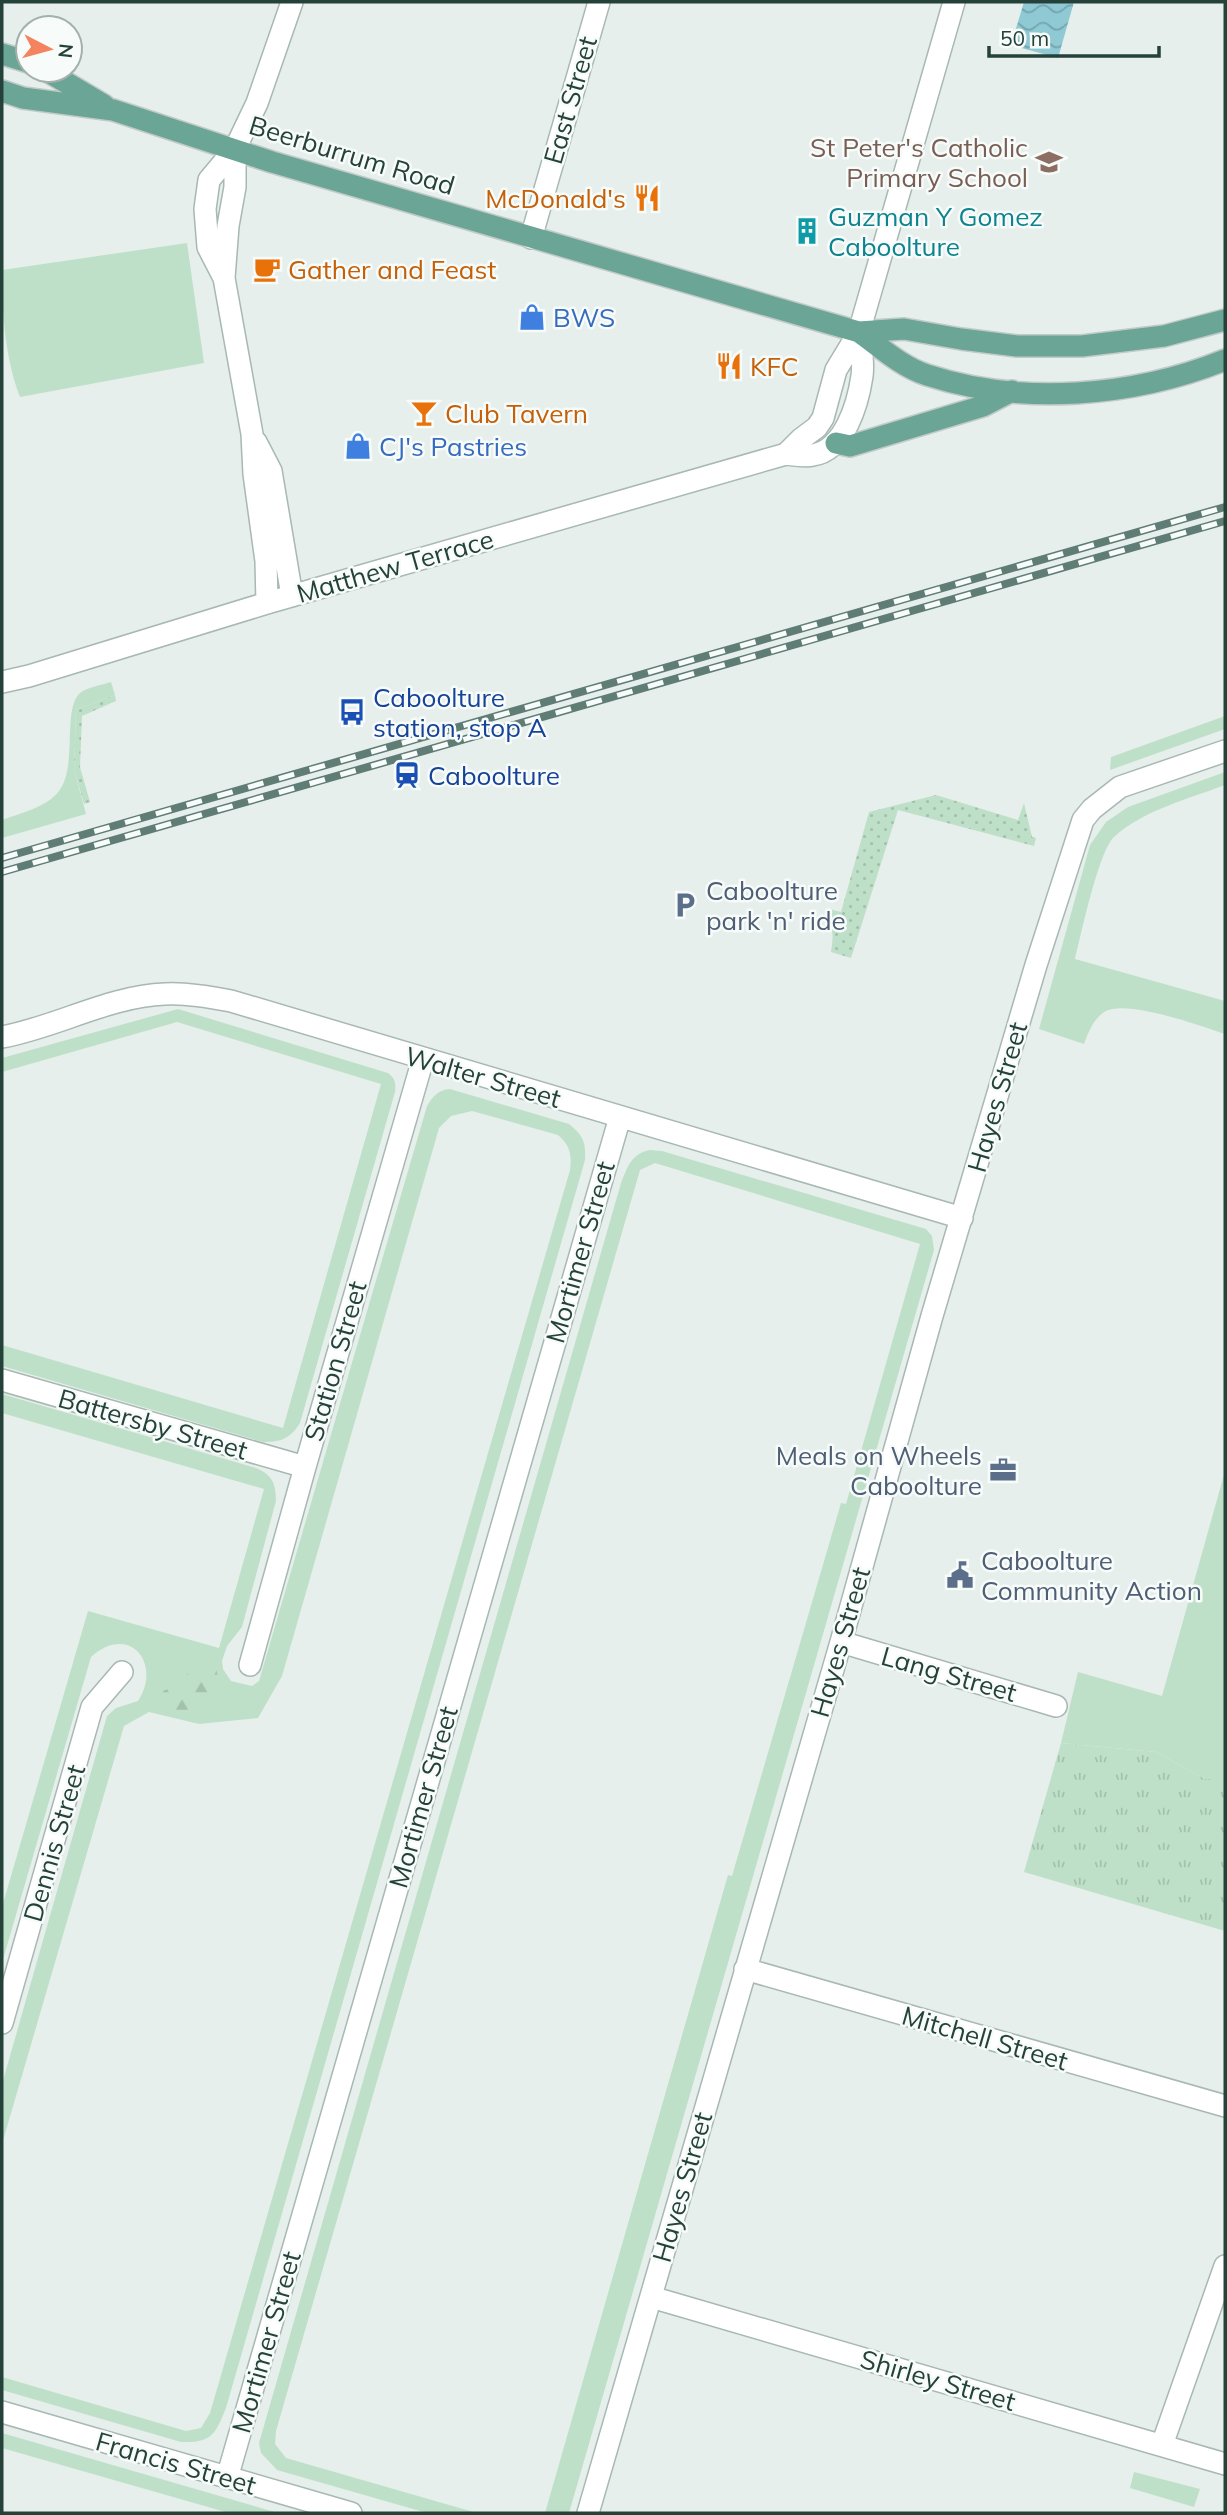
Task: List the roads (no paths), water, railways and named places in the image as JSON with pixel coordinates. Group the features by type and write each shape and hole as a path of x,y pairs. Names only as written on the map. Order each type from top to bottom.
{"main road":[{"name":"Beerburrum Road","path":"69,84 113,110"},
{"name":"Beerburrum Road","path":"2,92 23,98 113,110 531,238 859,332 901,362 925,374 1012,391 1069,393 1116,389 1177,377 1225,360"},
{"name":"Beerburrum Road","path":"859,332 904,329 1017,346 1082,346 1164,336 1225,320"},
{"path":"836,443 850,446 983,406 1012,391"}],"street":[{"path":"267,603 266,561 254,474 252,434 224,278 228,226 236,187 235,149 257,103 292,2"},
{"name":"East Street","path":"531,238 599,2"},
{"path":"836,443 853,412 862,377 859,332 954,2"},
{"name":"Matthew Terrace","path":"786,454 817,427 823,418 836,370 859,332"},
{"path":"252,434 271,471 292,596"},
{"name":"Matthew Terrace","path":"3,684 267,603 786,454 814,455 836,443"},
{"name":"Hayes Street","path":"588,2513 841,1642 932,1316 1035,965 1083,820 1092,809 1120,787 1225,751"},
{"name":"Walter Street","path":"2,1037 132,999 164,994 198,995 230,1001 962,1218"},
{"name":"Station Street","path":"250,1665 304,1467 423,1059"},
{"name":"Mortimer Street","path":"227,2478 620,1117"},
{"name":"Battersby Street","path":"2,1380 304,1467"},
{"name":"Lang Street","path":"841,1642 1056,1706"},
{"name":"Dennis Street","path":"2,2023 92,1707 122,1672"},
{"name":"Mitchell Street","path":"745,1969 1225,2106"},
{"path":"1162,2445 1225,2266"},
{"name":"Shirley Street","path":"651,2297 1225,2464"},
{"name":"Francis Street","path":"2,2412 351,2513"}],"water":[{"path":"1024,2 1074,2 1058,58 1011,45"}],"railway":[{"path":"2,858 1225,507"},
{"path":"2,872 1225,521"}],"place":[{"name":"St Peter's Catholic Primary School","path":"1049,162"},
{"name":"McDonald's","path":"647,198"},
{"name":"Guzman Y Gomez Caboolture","path":"807,231"},
{"name":"Gather and Feast","path":"267,269"},
{"name":"BWS","path":"532,317"},
{"name":"KFC","path":"729,366"},
{"name":"Club Tavern","path":"424,413"},
{"name":"CJ's Pastries","path":"358,446"},
{"name":"Caboolture station, stop A","path":"352,712"},
{"name":"Caboolture","path":"407,775"},
{"name":"Caboolture park 'n' ride","path":"685,905"},
{"name":"Meals on Wheels Caboolture","path":"1003,1470"},
{"name":"Caboolture Community Action","path":"960,1575"}]}
